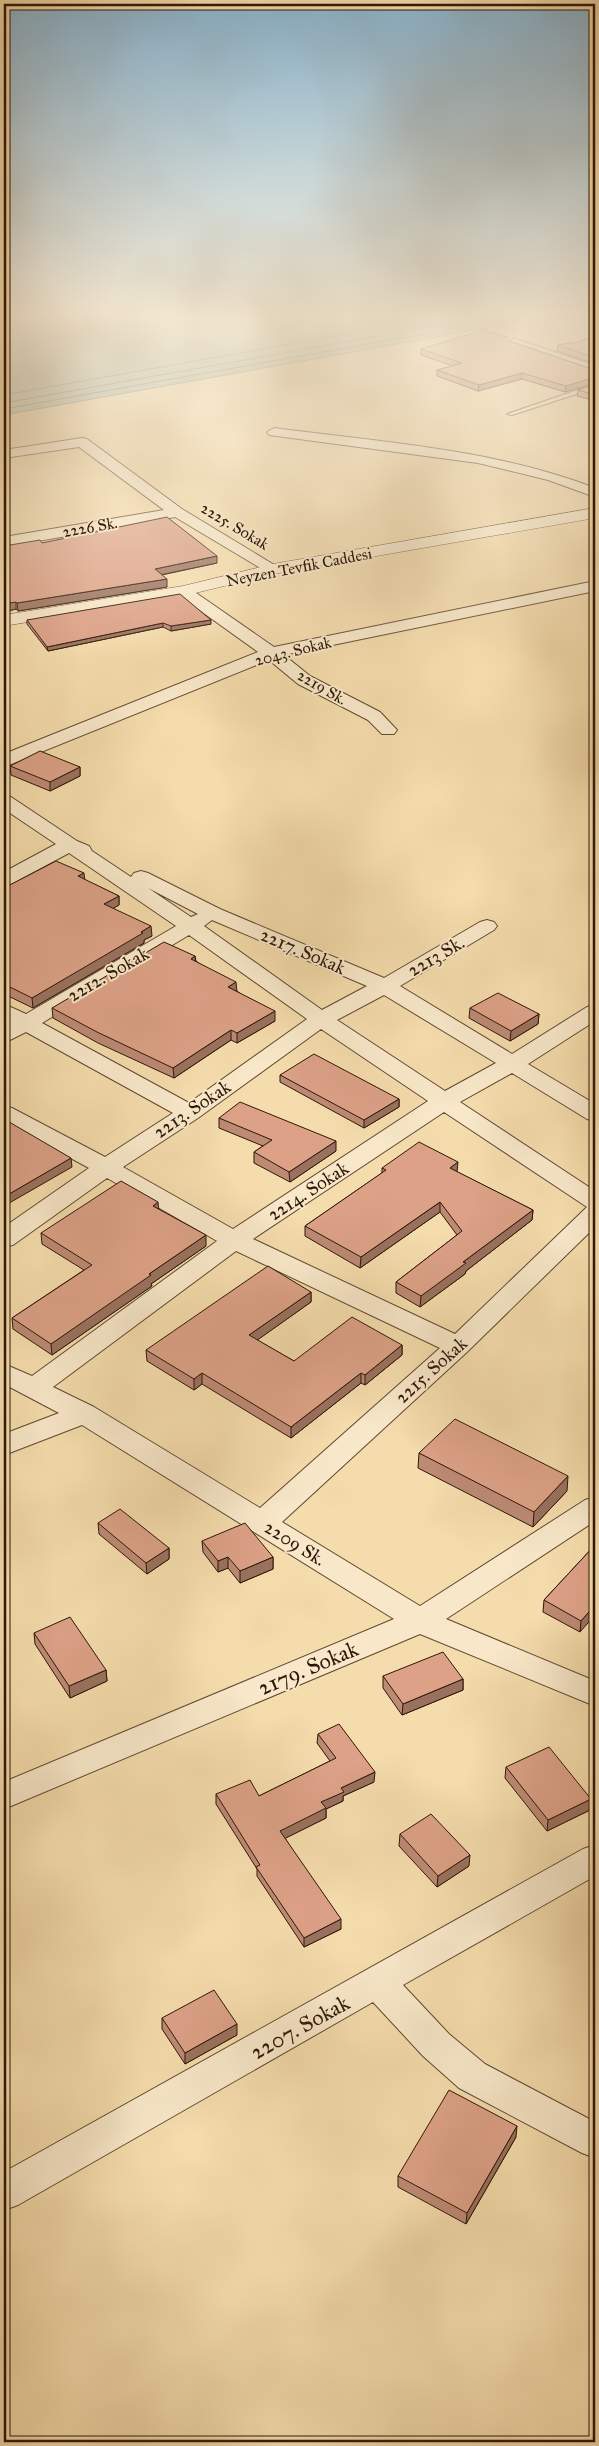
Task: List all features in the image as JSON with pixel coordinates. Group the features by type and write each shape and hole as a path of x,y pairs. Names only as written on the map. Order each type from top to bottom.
{"street":[{"path":"275,432 478,459 553,477 595,494"},
{"name":"2225. Sokak","path":"4,454 82,442 177,512 273,569"},
{"name":"2226 Sk.","path":"4,542 177,512"},
{"name":"Neyzen Tevfik Caddesi","path":"4,621 183,591 273,569 595,513"},
{"name":"2043. Sokak","path":"4,761 272,653 595,586"},
{"name":"2219 Sk.","path":"183,591 272,653 304,680 374,716 388,730"},
{"name":"2217. Sokak","path":"4,801 70,845 110,861 213,913 385,986 595,1114"},
{"path":"4,880 70,845 190,926 321,1019 446,1100 595,1202"},
{"name":"2212. Sokak","path":"4,1036 213,913"},
{"name":"2213 Sk.","path":"385,986 487,926"},
{"name":"2213. Sokak","path":"4,1239 106,1167 190,1113 321,1019 385,986"},
{"path":"4,1011 190,1113"},
{"name":"2214. Sokak","path":"32,1389 234,1240 446,1100 512,1064 595,1012"},
{"path":"4,1113 106,1167 234,1240 458,1346"},
{"name":"2215. Sokak","path":"263,1522 458,1346 595,1212"},
{"name":"2209 Sk.","path":"4,1373 84,1414 263,1522 420,1621 595,1694"},
{"path":"4,1445 84,1414"},
{"name":"2179. Sokak","path":"4,1796 420,1621 595,1507"},
{"name":"2207. Sokak","path":"4,2192 378,1983 595,1859"},
{"path":"378,1983 436,2046 472,2076 595,2141"}],"building":[{"path":"167,517 217,556 155,569 167,579 4,604 4,546 40,540 42,543"},
{"path":"180,594 211,620 171,626 163,623 47,647 27,620"},
{"path":"40,751 80,767 50,782 10,766"},
{"path":"56,861 84,873 78,876 119,896 104,904 151,926 141,932 143,933 32,998 4,984 4,888"},
{"path":"164,942 195,956 191,959 236,982 228,987 275,1011 237,1033 231,1030 173,1068 97,1032 52,1008"},
{"path":"498,993 539,1014 511,1031 470,1008"},
{"path":"314,1054 399,1099 364,1120 280,1075"},
{"path":"240,1102 336,1141 289,1172 254,1152 272,1140 219,1118"},
{"path":"4,1119 71,1158 4,1197"},
{"path":"419,1142 458,1162 450,1168 533,1210 421,1296 396,1282 462,1231 440,1202 361,1257 305,1226 386,1170 382,1168"},
{"path":"121,1181 158,1202 153,1206 206,1235 51,1344 12,1318 92,1265 41,1233"},
{"path":"268,1266 311,1292 249,1335 294,1361 352,1317 402,1345 365,1375 361,1373 291,1427 202,1373 194,1379 146,1350"},
{"path":"455,1419 568,1476 534,1512 419,1453"},
{"path":"120,1509 169,1548 146,1563 98,1523"},
{"path":"245,1523 273,1557 240,1571 228,1557 218,1561 202,1541"},
{"path":"595,1545 595,1605 581,1621 544,1600"},
{"path":"70,1617 106,1670 69,1686 34,1633"},
{"path":"443,1652 463,1679 403,1704 383,1676"},
{"path":"339,1724 375,1772 341,1788 344,1792 321,1802 326,1808 280,1831 341,1919 304,1938 256,1867 260,1865 216,1794 250,1780 259,1796 336,1758 318,1734"},
{"path":"549,1747 591,1799 548,1820 506,1767"},
{"path":"431,1814 470,1855 438,1876 400,1834"},
{"path":"214,1990 237,2024 185,2053 162,2018"},
{"path":"449,2090 517,2126 467,2213 398,2176"}]}
